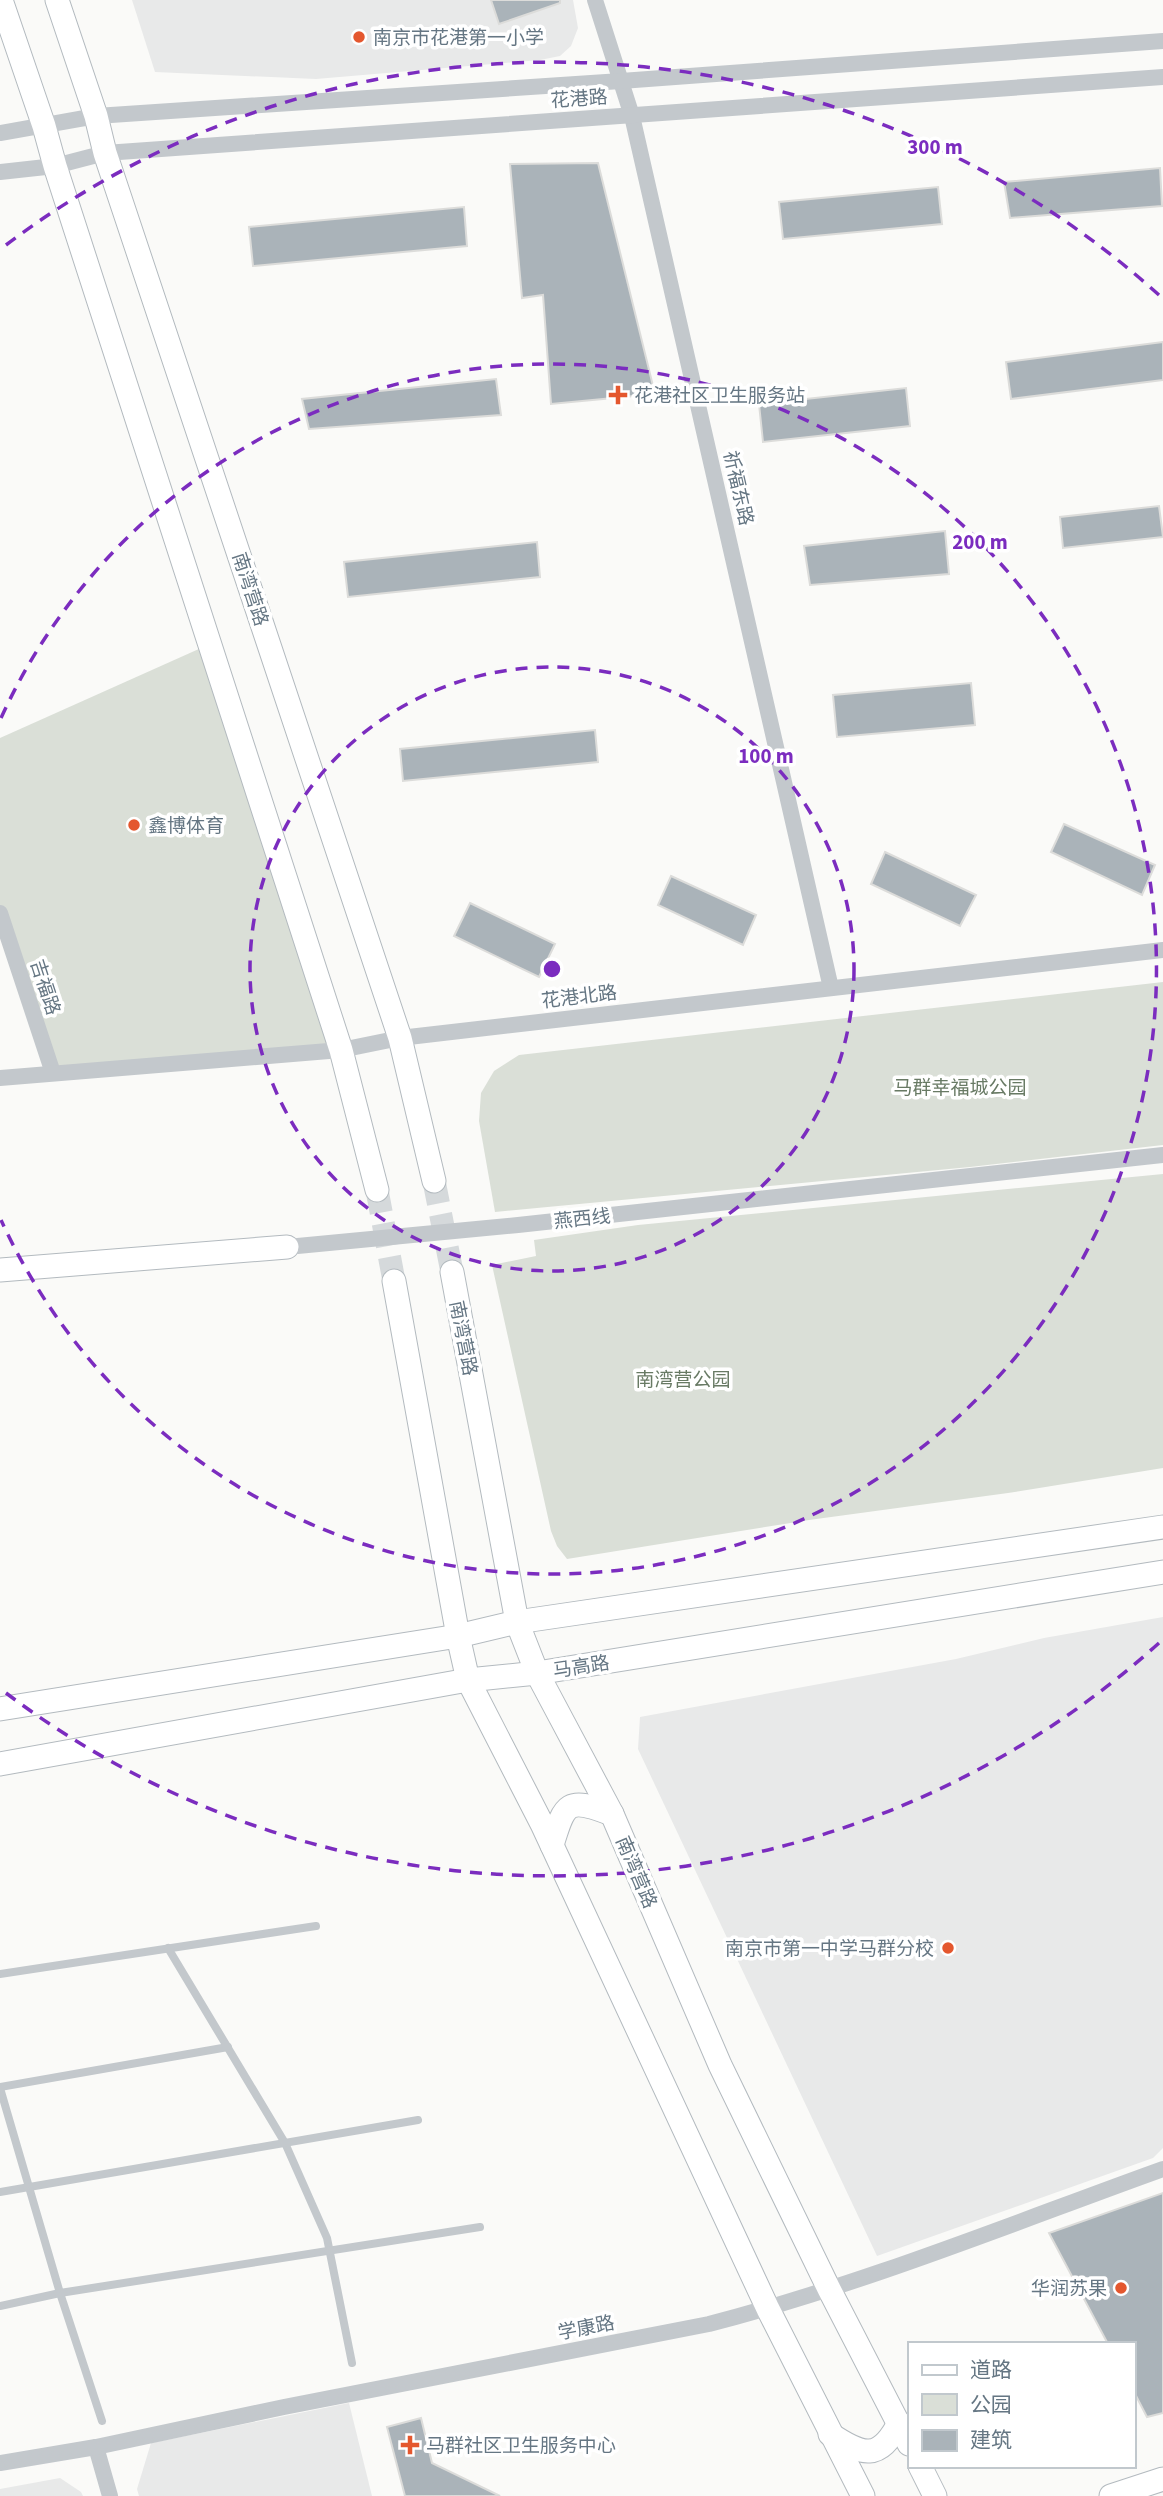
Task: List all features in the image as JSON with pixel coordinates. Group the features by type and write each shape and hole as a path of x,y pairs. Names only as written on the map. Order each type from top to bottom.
{"main road":[{"path":"1,0 341,1050 377,1190"},
{"name":"南湾营路","path":"57,0 96,116 105,153 400,1038 434,1181"},
{"name":"燕西线","path":"0,1270 287,1247"},
{"name":"南湾营路","path":"452,1272 517,1622 537,1673 611,1814 720,2065 829,2289 908,2442"},
{"path":"394,1281 468,1680 552,1845 768,2309 863,2496"},
{"path":"0,1709 458,1636 517,1622 1163,1527"},
{"name":"马高路","path":"0,1764 468,1680 537,1673 1163,1572"},
{"path":"552,1845 561,1817 568,1807 578,1804 611,1814"},
{"path":"830,2434 849,2446 868,2451 881,2449 890,2440 899,2423"},
{"path":"921,2468 935,2496"},
{"path":"1111,2496 1163,2479"}],"street":[{"name":"祈福东路","path":"596,0 632,116 831,988"},
{"name":"花港路","path":"0,133 96,116 1163,41"},
{"name":"花港路","path":"0,172 55,166 105,153 1163,77"},
{"name":"吉福路","path":"0,913 53,1073"},
{"name":"花港北路","path":"0,1078 341,1050 400,1038 1163,950"},
{"name":"燕西线","path":"287,1247 518,1225 1163,1155"},
{"name":"学康路","path":"0,2463 96,2447 284,2407 709,2324 768,2309 829,2289 1163,2169"},
{"path":"96,2447 110,2496"}],"lane":[{"path":"0,1974 316,1926"},
{"path":"168,1948 285,2143 327,2238 352,2363"},
{"path":"102,2421 60,2293 0,2088 228,2047"},
{"path":"0,2192 418,2120"},
{"path":"0,2306 60,2293 480,2227"}],"shaded area":[{"name":"南京市花港第一小学","path":"132,0 573,0 578,28 571,46 560,56 540,60 316,79 155,72"},
{"name":"南京市第一中学马群分校","path":"1163,1617 1163,2148 1153,2158 877,2256 638,1749 640,1717 956,1659 1044,1638"},
{"path":"349,2403 372,2496 139,2496 137,2489 151,2443"},
{"path":"60,2478 83,2496 0,2496 0,2489"}],"green space":[{"name":"鑫博体育","path":"210,644 341,1050 53,1073 0,913 0,738"},
{"name":"马群幸福城公园","path":"1163,982 1163,1145 970,1167 495,1212 479,1121 481,1093 494,1071 519,1055"},
{"name":"南湾营公园","path":"1163,1174 1163,1468 567,1559 557,1546 551,1531 492,1265 536,1256 534,1240 638,1225"}],"building":[{"path":"491,0 560,0 560,3 499,24"},
{"path":"598,163 655,394 551,404 543,295 522,298 510,164"},
{"path":"1160,168 1162,206 1010,218 1004,182"},
{"path":"938,187 942,224 783,239 779,202"},
{"path":"464,207 467,246 253,266 249,227"},
{"path":"1163,342 1163,380 1011,399 1006,362"},
{"path":"496,379 501,415 309,429 302,399"},
{"path":"906,388 910,426 763,442 759,404"},
{"path":"1159,506 1163,537 1063,548 1060,517"},
{"path":"945,531 949,574 810,585 804,546"},
{"path":"537,542 540,577 348,597 344,562"},
{"path":"971,683 975,725 837,737 833,695"},
{"path":"595,730 598,762 403,781 400,749"},
{"path":"1064,824 1155,865 1142,895 1051,852"},
{"path":"885,852 976,895 960,926 871,884"},
{"path":"671,876 756,915 743,945 658,905"},
{"path":"470,903 555,944 539,977 454,936"},
{"name":"华润苏果","path":"1163,2193 1163,2413 1147,2417 1135,2394 1135,2342 1107,2342 1049,2233"},
{"name":"马群社区卫生服务中心","path":"421,2418 432,2463 500,2496 405,2496 387,2427"}],"tunnel":[{"path":"434,1181 452,1272"},
{"path":"377,1190 394,1281"}],"place":[{"name":"南京市花港第一小学","path":"359,37"},
{"name":"花港社区卫生服务站","path":"618,395"},
{"name":"鑫博体育","path":"134,825"},
{"name":"南京市第一中学马群分校","path":"948,1948"},
{"name":"华润苏果","path":"1121,2288"},
{"name":"马群社区卫生服务中心","path":"410,2445"}]}
